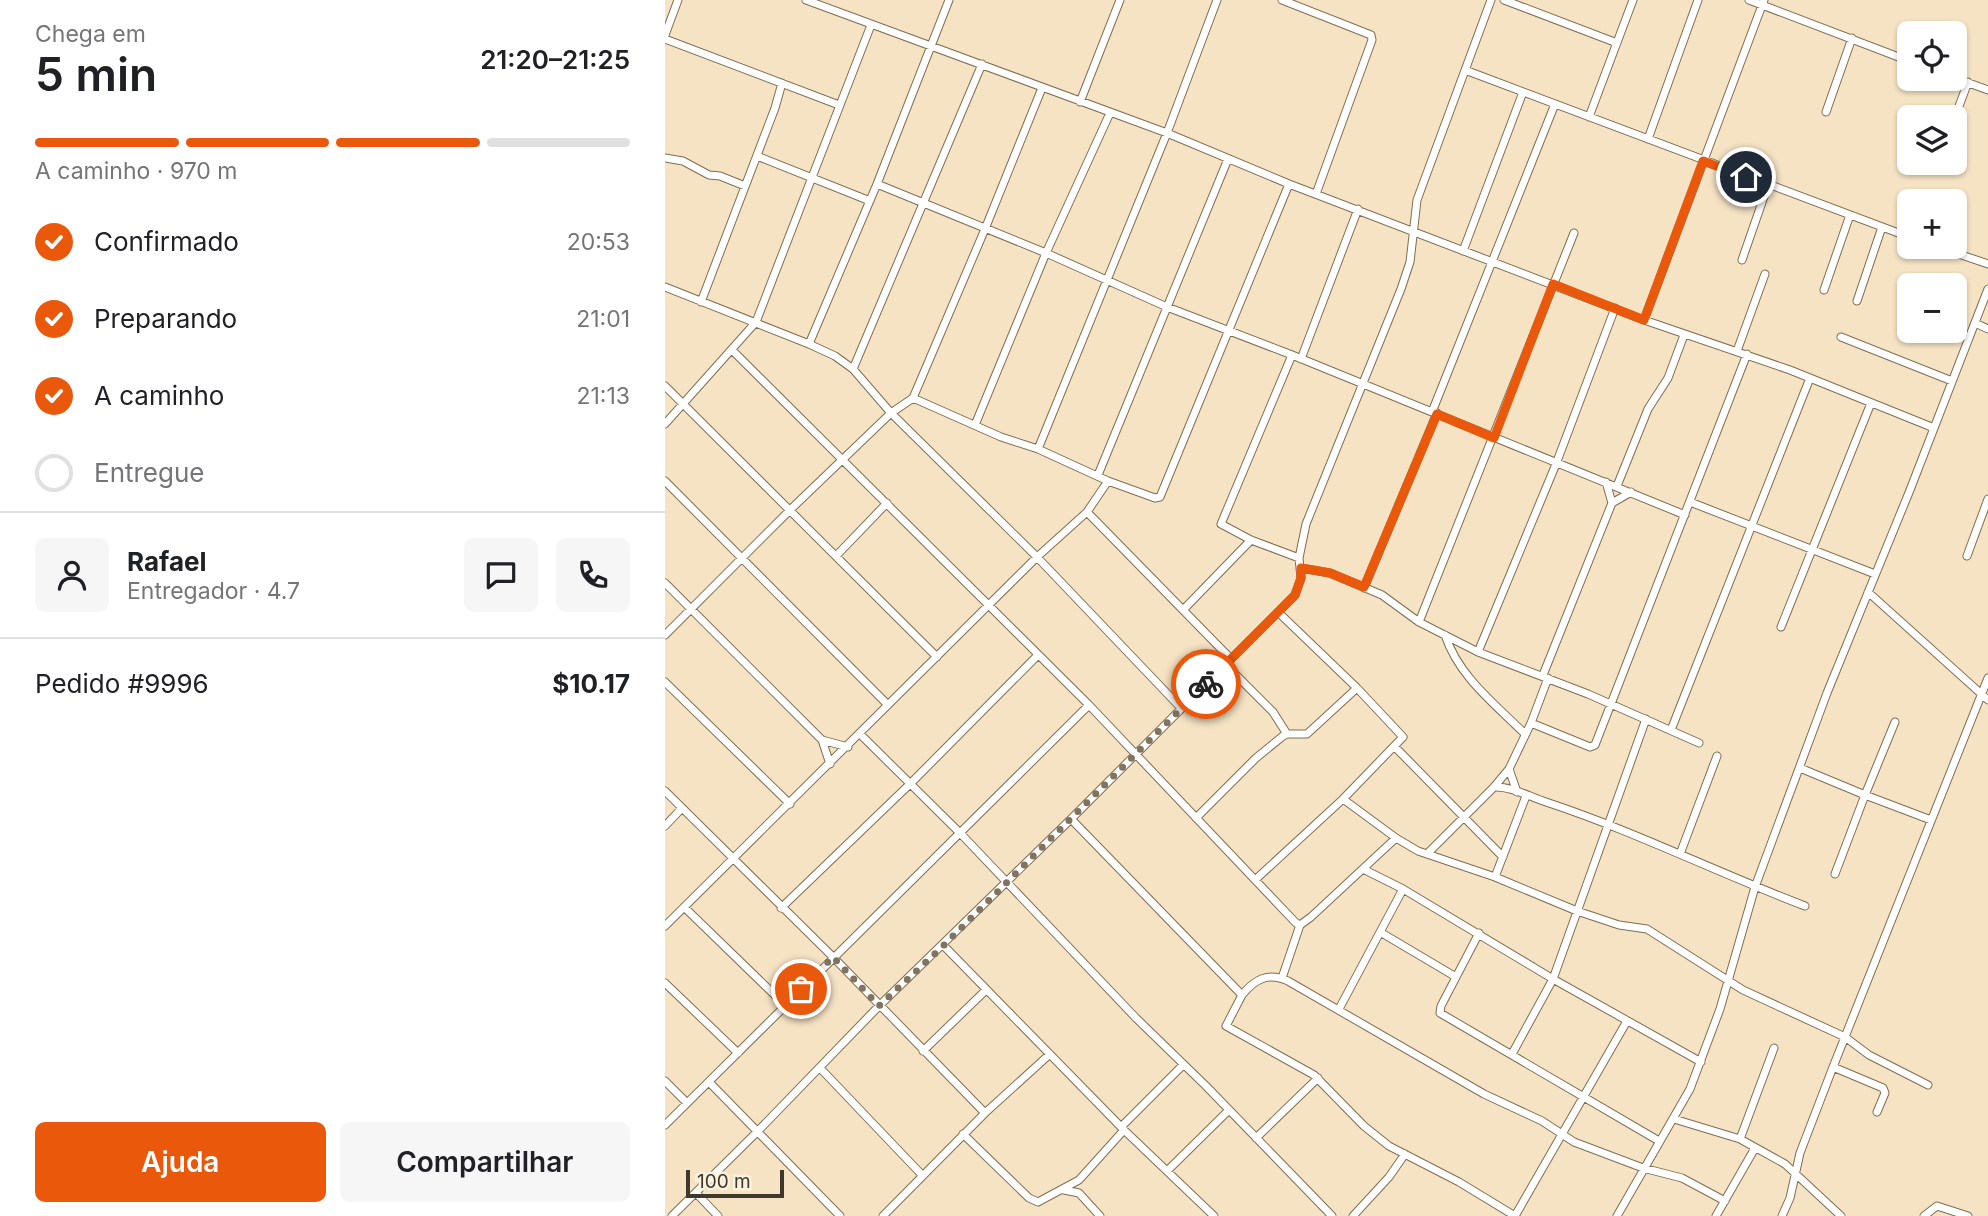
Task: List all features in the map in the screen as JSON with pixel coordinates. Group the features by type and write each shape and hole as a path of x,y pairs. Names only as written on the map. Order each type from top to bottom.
{"street":[{"path":"678,0 665,37 839,105"},
{"path":"806,0 1167,133 1289,184 1463,251 1684,335 1809,377 1934,428"},
{"path":"809,344 877,184 949,0"},
{"path":"1080,102 1121,0"},
{"path":"1038,449 1167,133 1217,0"},
{"path":"1282,0 1371,35 1372,40 1316,194"},
{"path":"671,1216 879,1006 943,946 1295,595 1301,578 1299,558 1311,510 1401,289 1410,262 1417,200 1491,0"},
{"path":"1504,0 1617,43"},
{"path":"1589,117 1633,0"},
{"path":"1648,139 1698,0"},
{"path":"1749,0 1763,2 1897,56"},
{"path":"1644,320 1763,2"},
{"path":"665,424 756,322 871,24"},
{"path":"1826,112 1852,38"},
{"path":"853,369 982,64"},
{"path":"1465,70 1897,233"},
{"path":"1959,105 1968,82 1988,90"},
{"path":"701,302 782,83"},
{"path":"665,635 891,413 913,398 1042,88"},
{"path":"1463,251 1523,92"},
{"path":"1364,587 1555,104"},
{"path":"975,425 1046,253 1110,113"},
{"path":"757,156 870,201"},
{"path":"665,158 683,161 709,175 720,176 745,186"},
{"path":"1098,475 1228,159"},
{"path":"877,184 1046,253 1167,307 1685,515"},
{"path":"913,398 1108,481 1155,498 1160,497 1289,184"},
{"path":"1742,260 1768,185"},
{"path":"1301,359 1358,209"},
{"path":"1824,290 1850,215"},
{"path":"1857,301 1882,227"},
{"path":"1419,622 1574,233"},
{"path":"1967,257 1988,264"},
{"path":"1737,351 1765,274"},
{"path":"665,287 809,344 835,356 853,369 891,413 1037,557 1181,708"},
{"path":"1617,1216 1674,1119 1701,1062 1729,980 1755,887 1826,693 1988,289"},
{"path":"1478,652 1556,464 1615,308"},
{"path":"1975,323 1988,329"},
{"path":"1617,486 1648,409 1668,378 1684,335"},
{"path":"1841,337 1952,381"},
{"path":"732,350 1089,705 1300,925"},
{"path":"1531,723 1595,746 1747,354"},
{"path":"1292,355 1221,524 1251,540 1299,558"},
{"path":"1671,730 1809,377"},
{"path":"665,386 937,657"},
{"path":"1781,627 1871,403"},
{"path":"665,481 888,705"},
{"path":"665,926 1037,557 1087,512 1108,481"},
{"path":"1427,854 1509,769 1531,723 1546,676 1612,503 1606,482"},
{"path":"1612,503 1631,492"},
{"path":"1967,556 1988,499"},
{"path":"1691,502 1875,574"},
{"path":"836,556 887,503"},
{"path":"1087,512 1183,610 1260,698 1287,734"},
{"path":"1183,610 1251,540"},
{"path":"1301,568 1330,573 1364,587 1382,595 1419,622 1478,652 1546,676 1699,743"},
{"path":"665,583 822,740 830,764"},
{"path":"1868,592 1985,697"},
{"path":"1255,880 1403,739 1357,688 1279,613"},
{"path":"1445,635 1463,672 1525,734"},
{"path":"781,908 910,784 1037,656"},
{"path":"1782,1216 1790,1198 1800,1153 1931,820 1985,697 1988,678"},
{"path":"665,681 790,804"},
{"path":"1196,818 1256,758 1287,734 1307,734 1357,688"},
{"path":"665,1125 1089,705"},
{"path":"1512,1054 1553,979 1646,719"},
{"path":"1835,874 1895,722"},
{"path":"860,734 961,834 1332,1216"},
{"path":"822,740 848,747"},
{"path":"1395,747 1503,857"},
{"path":"1681,854 1717,756"},
{"path":"1800,768 1931,820"},
{"path":"1509,769 1517,792"},
{"path":"1494,787 1517,792 1608,826 1805,906"},
{"path":"665,791 833,957 985,1113"},
{"path":"1495,877 1526,796"},
{"path":"1343,799 1411,848 1495,877 1577,911 1619,925 1647,929 1743,990 1845,1037 1869,1055 1928,1085"},
{"path":"665,826 682,808"},
{"path":"1071,818 1242,995"},
{"path":"1282,978 1300,925 1396,838"},
{"path":"1363,869 1403,889 1553,979 1701,1062"},
{"path":"1339,1009 1403,889"},
{"path":"684,907 785,1005"},
{"path":"1380,932 1456,977"},
{"path":"1479,933 1441,1006 1440,1013 1660,1141"},
{"path":"943,946 1214,1216"},
{"path":"1627,1021 1563,1136 1515,1216 1377,1138 1318,1078 1226,1026 1242,995 1255,981 1264,977 1282,978 1484,1094 1542,1121 1563,1136 1643,1168 1682,1178 1725,1201"},
{"path":"665,982 738,1053"},
{"path":"923,1051 986,990"},
{"path":"1740,1139 1775,1048"},
{"path":"883,1216 963,1134 1050,1054"},
{"path":"963,1134 1033,1202 1051,1198 1079,1181 1123,1128 1183,1065"},
{"path":"1833,1067 1883,1088 1885,1093 1877,1112"},
{"path":"820,1068 922,1175"},
{"path":"1256,1138 1318,1078"},
{"path":"665,1081 687,1103"},
{"path":"709,1082 840,1216"},
{"path":"1167,1171 1229,1110"},
{"path":"1674,1119 1740,1139 1785,1164 1841,1216"},
{"path":"1716,1216 1755,1149"},
{"path":"1353,1216 1389,1177 1405,1154"},
{"path":"1079,1181 1079,1193"},
{"path":"1064,1189 1079,1193 1100,1216"},
{"path":"696,1193 718,1216"},
{"path":"1924,1216 1929,1209 1937,1206 1968,1216"}],"way so far":[{"path":"801,989 833,957 879,1006 943,946 1206,684"}],"route":[{"path":"1206,684 1295,595 1301,578 1301,568 1330,573 1364,587 1437,414 1494,438 1553,284 1644,320 1703,161 1746,177"}]}
